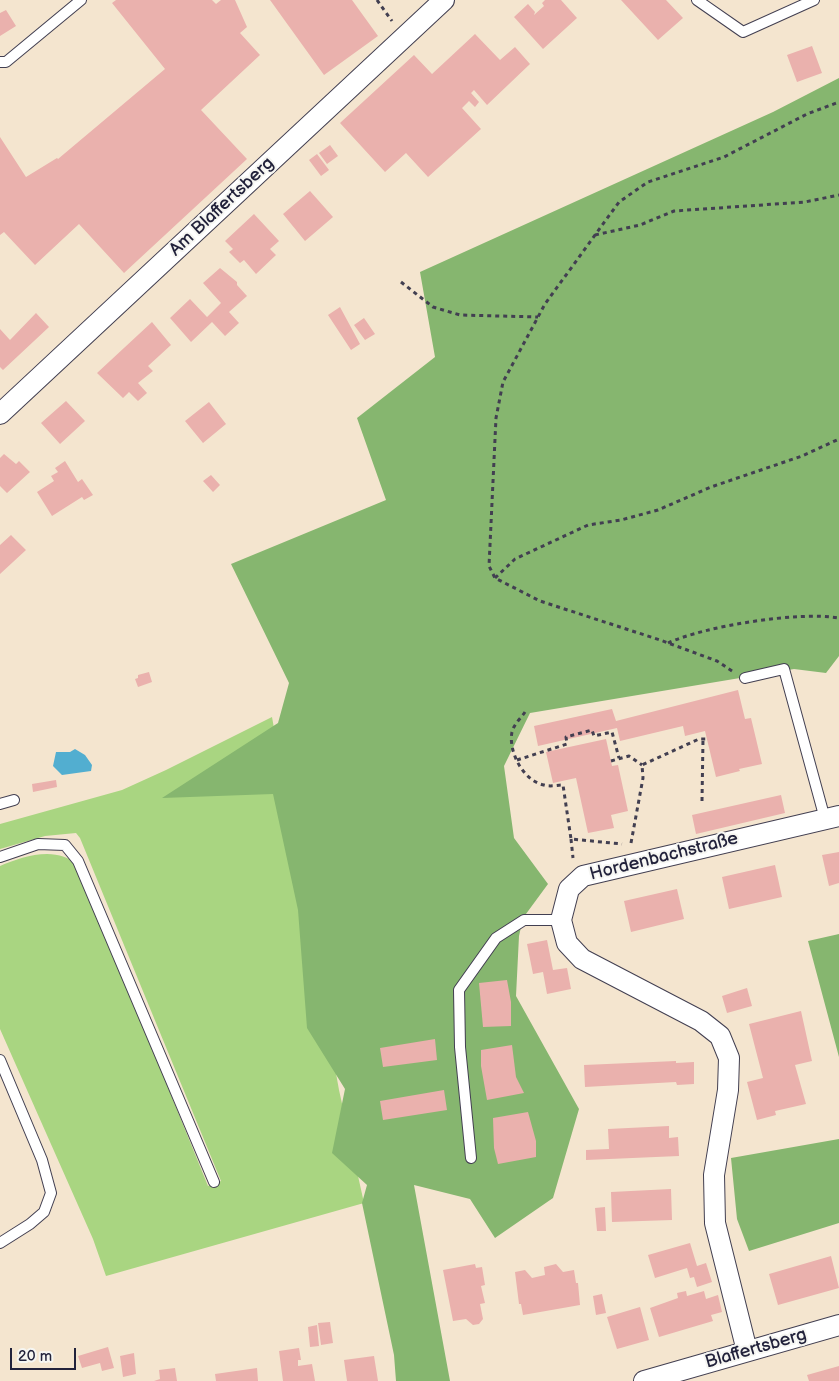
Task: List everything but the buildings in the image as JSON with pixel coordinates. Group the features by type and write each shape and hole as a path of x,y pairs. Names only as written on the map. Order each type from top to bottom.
{"street":[{"name":"Am Blaffertsberg","path":"0,414 444,0"},
{"name":"Hordenbachstraße","path":"747,1351 715,1223 714,1174 728,1090 729,1058 720,1036 701,1021 582,959 566,943 561,920 569,889 583,876 832,817"},
{"name":"Blaffertsberg","path":"644,1381 839,1325"}],"lane":[{"path":"0,62 6,62 81,0"},
{"path":"697,0 743,32 814,0"},
{"path":"745,678 784,669 832,817"},
{"path":"0,804 14,800"},
{"path":"0,857 38,844 65,845 78,860 214,1182"},
{"path":"471,1158 460,1047 458,990 496,938 524,920 561,920"},
{"path":"0,1060 42,1160 51,1193 44,1212 30,1224 0,1243"}],"path":[{"path":"745,678 717,661 668,643 572,613 526,594 495,578 489,566 496,418 503,382 538,317 619,202 648,182 724,157 807,114 839,102"},
{"path":"595,235 640,225 674,211 805,202 839,195"},
{"path":"401,282 433,307 460,315 538,317"},
{"path":"495,578 515,559 588,525 621,520 658,510 711,487 802,456 839,439"},
{"path":"668,643 686,635 772,619 839,618"},
{"path":"525,712 512,734 517,760 523,771 532,780 544,785 563,785 574,868"},
{"path":"517,760 567,744 566,737 592,730 594,736 612,732 619,758"},
{"path":"642,765 705,739 702,801"},
{"path":"611,761 629,756 642,765"},
{"path":"571,839 630,845 643,778 642,765"}],"green space":[{"path":"839,78 839,656 826,673 794,669 530,713 504,766 514,838 548,884 523,918 519,936 516,996 579,1109 553,1198 495,1238 470,1199 414,1185 450,1381 396,1381 394,1355 362,1203 367,1185 332,1153 345,1089 307,1028 298,910 273,794 162,798 278,723 289,683 231,564 386,500 357,418 435,357 420,272 773,112"},
{"path":"272,717 339,1090 364,1203 106,1276 93,1239 0,1029 0,866 30,856 51,854 70,860 78,866 208,1186 221,1181 80,838 76,833 45,836 0,849 0,824 122,790"},
{"path":"839,934 839,1057 808,941"},
{"path":"839,1139 839,1223 749,1251 737,1219 731,1158"}],"water":[{"path":"75,749 85,755 92,765 91,771 62,775 53,766 56,752 70,752"}]}
